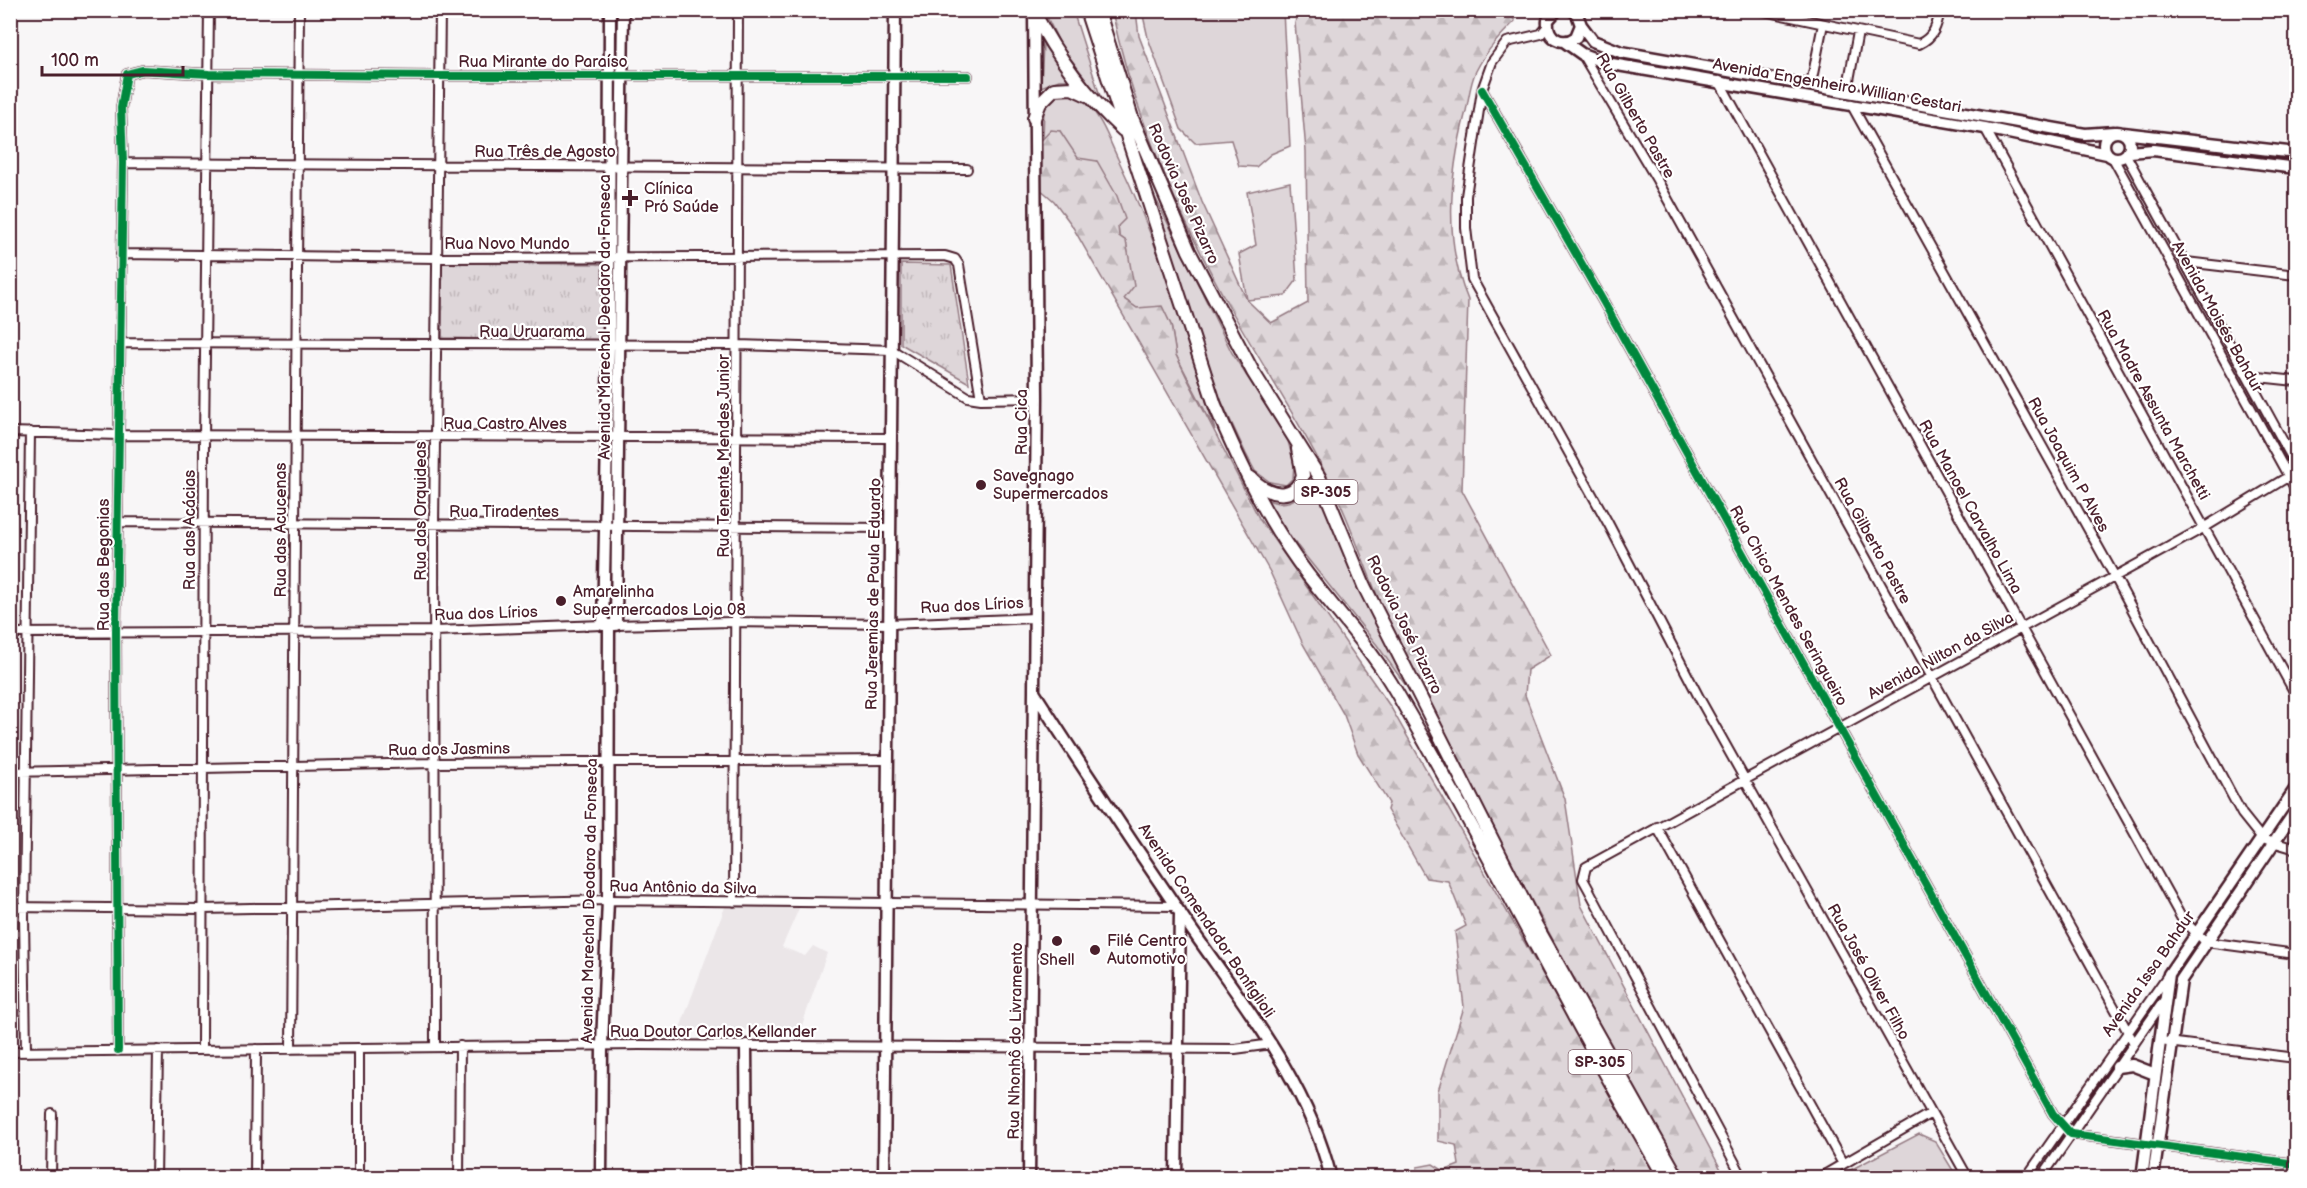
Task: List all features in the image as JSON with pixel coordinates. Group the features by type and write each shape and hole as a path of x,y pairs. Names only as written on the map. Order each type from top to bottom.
{"main road":[{"name":"Rodovia José Pizarro","path":"1086,10 1215,405 1242,468 1268,517 1308,575 1370,652 1390,682 1514,901 1665,1178"},
{"name":"Rodovia José Pizarro","path":"1098,10 1147,156 1201,276 1253,372 1290,428 1323,486 1364,586 1534,922 1678,1178"},
{"path":"1104,10 1147,156"},
{"path":"1034,11 1057,54 1092,98 1125,133"},
{"path":"1034,118 1041,103 1054,89 1072,88 1092,98"},
{"path":"1242,468 1268,491 1286,494 1293,491 1300,483 1303,468 1290,428"}],"street":[{"name":"Rua das Acácias","path":"202,1049 203,524 209,10"},
{"name":"Rua das Acucenas","path":"291,1049 295,256 299,10"},
{"name":"Rua das Orquideas","path":"435,1047 434,526 440,10"},
{"name":"Avenida Marechal Deodoro da Fonseca","path":"609,625 618,525 619,437 608,257 610,10"},
{"name":"Avenida Marechal Deodoro da Fonseca","path":"601,1178 609,762 609,625 604,525 606,437 620,257 623,10"},
{"name":"Rua Tenente Mendes Junior","path":"734,902 738,10"},
{"name":"Rua Jeremias de Paula Eduardo","path":"884,1178 894,10"},
{"path":"1759,10 1919,44 1928,40 1934,32 1940,10"},
{"name":"Rua Cica","path":"1032,906 1037,398 1034,11"},
{"path":"1556,11 1547,19 1560,41"},
{"path":"1527,37 1560,41 1576,37 1581,26 1575,12"},
{"name":"Rua José Oliver Filho","path":"1547,19 1541,34 1507,42 1492,62 1482,90 1466,196 1466,228 1472,279 1745,778 1968,1178"},
{"path":"1811,84 1823,24"},
{"name":"Avenida Engenheiro Willian Cestari","path":"1581,26 1593,41 1621,52 2093,135 2118,132 2296,153"},
{"path":"1847,91 1858,32"},
{"name":"Avenida Engenheiro Willian Cestari","path":"1560,41 1582,54 1606,63 1719,80 1985,128 2110,156"},
{"name":"Rua Gilberto Pastre","path":"1582,54 1657,180 2134,1043"},
{"name":"Rua Mirante do Paraíso","path":"124,81 132,72 143,70 209,74 439,76 968,76"},
{"name":"Rua Manoel Carvalho Lima","path":"1719,80 2182,919 2206,942"},
{"name":"Rua das Begonias","path":"118,1050 116,631 124,81"},
{"name":"Rua Chico Mendes Seringueiro","path":"1482,90 1840,726 2040,1092 2062,1126 2071,1134"},
{"name":"Rua Joaquim P Alves","path":"1851,104 2115,577 2242,814 2262,839"},
{"name":"Rua Madre Assunta Marchetti","path":"1985,128 2296,695"},
{"path":"2128,153 2129,139 2118,132 2104,141 2110,156 2128,153 2143,149 2296,168"},
{"path":"2222,159 2224,146"},
{"name":"Avenida Moisés Bahdur","path":"2128,153 2296,465"},
{"name":"Avenida Moisés Bahdur","path":"2110,156 2296,490"},
{"name":"Rua Três de Agosto","path":"123,163 736,166 967,170"},
{"name":"Rua Novo Mundo","path":"121,254 437,258 945,256 955,259 959,265 981,399"},
{"path":"2186,262 2296,275"},
{"name":"Rua Uruarama","path":"120,343 738,345 892,350 968,397 981,399 1037,398"},
{"path":"2249,376 2296,381"},
{"name":"Rua Castro Alves","path":"10,432 119,435 891,438"},
{"path":"26,1052 24,906 30,432"},
{"name":"Avenida Nilton da Silva","path":"1743,1178 1588,888 1583,874 1590,862 2115,577 2205,527 2296,472"},
{"name":"Rua Tiradentes","path":"117,522 434,526 737,525 890,528"},
{"name":"Rua dos Lírios","path":"10,633 435,631 737,622 889,624 1035,618"},
{"name":"Avenida Comendador Bonfiglioli","path":"1034,692 1178,909 1285,1063 1313,1119 1331,1178"},
{"path":"1034,710 1041,710 1054,729 1063,737"},
{"name":"Rua dos Jasmins","path":"10,772 116,772 435,764 888,760"},
{"name":"Avenida Issa Bahdur","path":"2026,1178 2296,788"},
{"name":"Avenida Issa Bahdur","path":"2041,1178 2167,996 2181,980 2296,810"},
{"path":"1657,827 1843,1164"},
{"path":"2262,839 2296,849"},
{"name":"Rua Antônio da Silva","path":"10,907 203,909 608,900 887,902 1178,909"},
{"name":"Rua Nhonhô do Livramento","path":"1029,1178 1032,906"},
{"path":"1176,1178 1178,909"},
{"path":"2206,942 2296,954"},
{"path":"2142,1178 2152,1145 2166,1042 2169,974"},
{"path":"2154,1178 2152,1145 2155,1074 2166,1042 2181,980"},
{"path":"2166,1042 2296,1058"},
{"name":"Rua Doutor Carlos Kellander","path":"10,1052 602,1045 1235,1049 1272,1044"},
{"path":"746,1045 747,1178"},
{"path":"459,1178 460,1046"},
{"path":"359,1048 359,1178"},
{"path":"255,1049 255,1178"},
{"path":"156,1178 158,1050"},
{"path":"2117,1067 2133,1065 2155,1074"},
{"path":"1819,1178 1931,1113"},
{"path":"51,1178 52,1114"},
{"path":"2071,1134 2296,1164"}],"shaded area":[{"path":"800,906 782,947 805,956 813,946 827,953 800,1031 680,1028 725,907"}],"green space":[{"path":"1507,10 1515,21 1489,50 1472,80 1460,134 1453,182 1452,230 1455,254 1468,300 1462,490 1551,655 1527,670 1525,695 1565,799 1581,905 1725,1177 1685,1177 1501,844 1397,641 1345,513 1325,472 1230,308 1176,201 1132,88 1112,11 1136,11 1139,36 1202,202 1247,300 1271,323 1308,303 1306,151 1295,23 1298,11"},
{"path":"1044,11 1073,11 1101,99 1061,46"},
{"path":"1142,11 1283,11 1290,146 1271,154 1256,167 1239,166 1231,140 1195,143 1181,129 1148,38"},
{"path":"1043,44 1070,80 1059,80 1041,87"},
{"path":"1065,94 1080,99 1091,108 1101,122 1160,259 1215,430 1176,355 1171,325 1162,307 1137,308 1124,299 1128,254 1126,241 1119,236 1118,226 1060,131 1043,140 1044,106 1057,95"},
{"path":"1051,130 1060,131 1078,158 1097,161 1117,196 1125,219 1118,226 1119,236 1126,241 1134,286 1124,299 1137,308 1162,306 1171,325 1176,355 1260,520 1390,706 1658,1177 1418,1177 1417,1167 1433,1164 1444,1171 1459,1165 1456,1145 1438,1141 1438,1091 1464,1007 1455,932 1466,926 1448,881 1426,878 1387,810 1389,803 1358,754 1344,715 1303,644 1270,572 1071,224 1054,201 1039,188 1038,144"},
{"path":"1290,182 1297,280 1285,296 1247,300 1239,254 1256,245 1247,192"},
{"path":"1149,185 1232,353 1288,441 1294,464 1293,478 1286,485 1270,482 1255,471 1220,398"},
{"path":"442,263 603,264 604,341 442,338"},
{"path":"901,264 951,265 969,383 901,344"},
{"path":"1311,474 1409,690 1377,645 1291,538 1266,499 1282,503 1295,499 1304,489"},
{"path":"1919,1134 1935,1141 1957,1177 1837,1177"}],"cycle path":[{"path":"118,1050 116,631 123,163 121,108 127,74 143,70 209,74 439,76 968,76"},
{"path":"1482,90 1603,301 2053,1114 2071,1134 2296,1164"}],"place":[{"name":"Clínica Pró Saúde","path":"630,198"},
{"name":"Savegnago Supermercados","path":"981,485"},
{"name":"Amarelinha Supermercados Loja 08","path":"561,601"},
{"name":"Shell","path":"1057,941"},
{"name":"Filé Centro Automotivo","path":"1095,950"}]}
